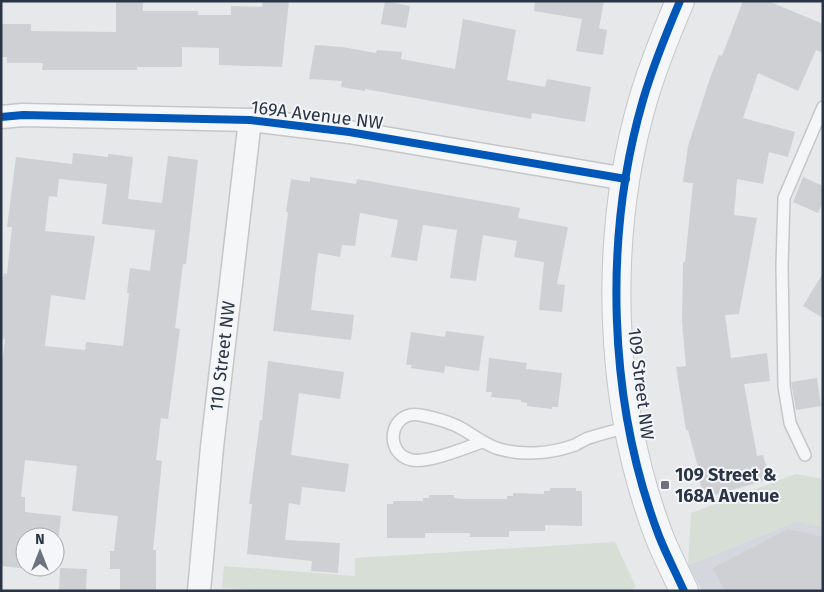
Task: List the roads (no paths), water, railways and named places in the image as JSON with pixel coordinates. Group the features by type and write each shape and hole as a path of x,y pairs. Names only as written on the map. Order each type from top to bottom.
{"street":[{"name":"109 Street NW","path":"680,1 656,60 642,102 626,179 617,281 621,369 629,427 640,473 659,536 684,591"},
{"name":"169A Avenue NW","path":"1,117 23,115 250,120 349,132 626,179"},
{"name":"110 Street NW","path":"199,591 212,447 250,120"}],"lane":[{"path":"805,455 790,423 784,386 782,266 784,198 823,106"},
{"path":"482,442 451,453 417,460 410,459 398,451 393,437 394,429 398,422 412,414 449,422 482,442 514,452 547,452 562,449 590,437 629,427"}],"place":[{"name":"109 Street & 168A Avenue","path":"665,485"}]}
